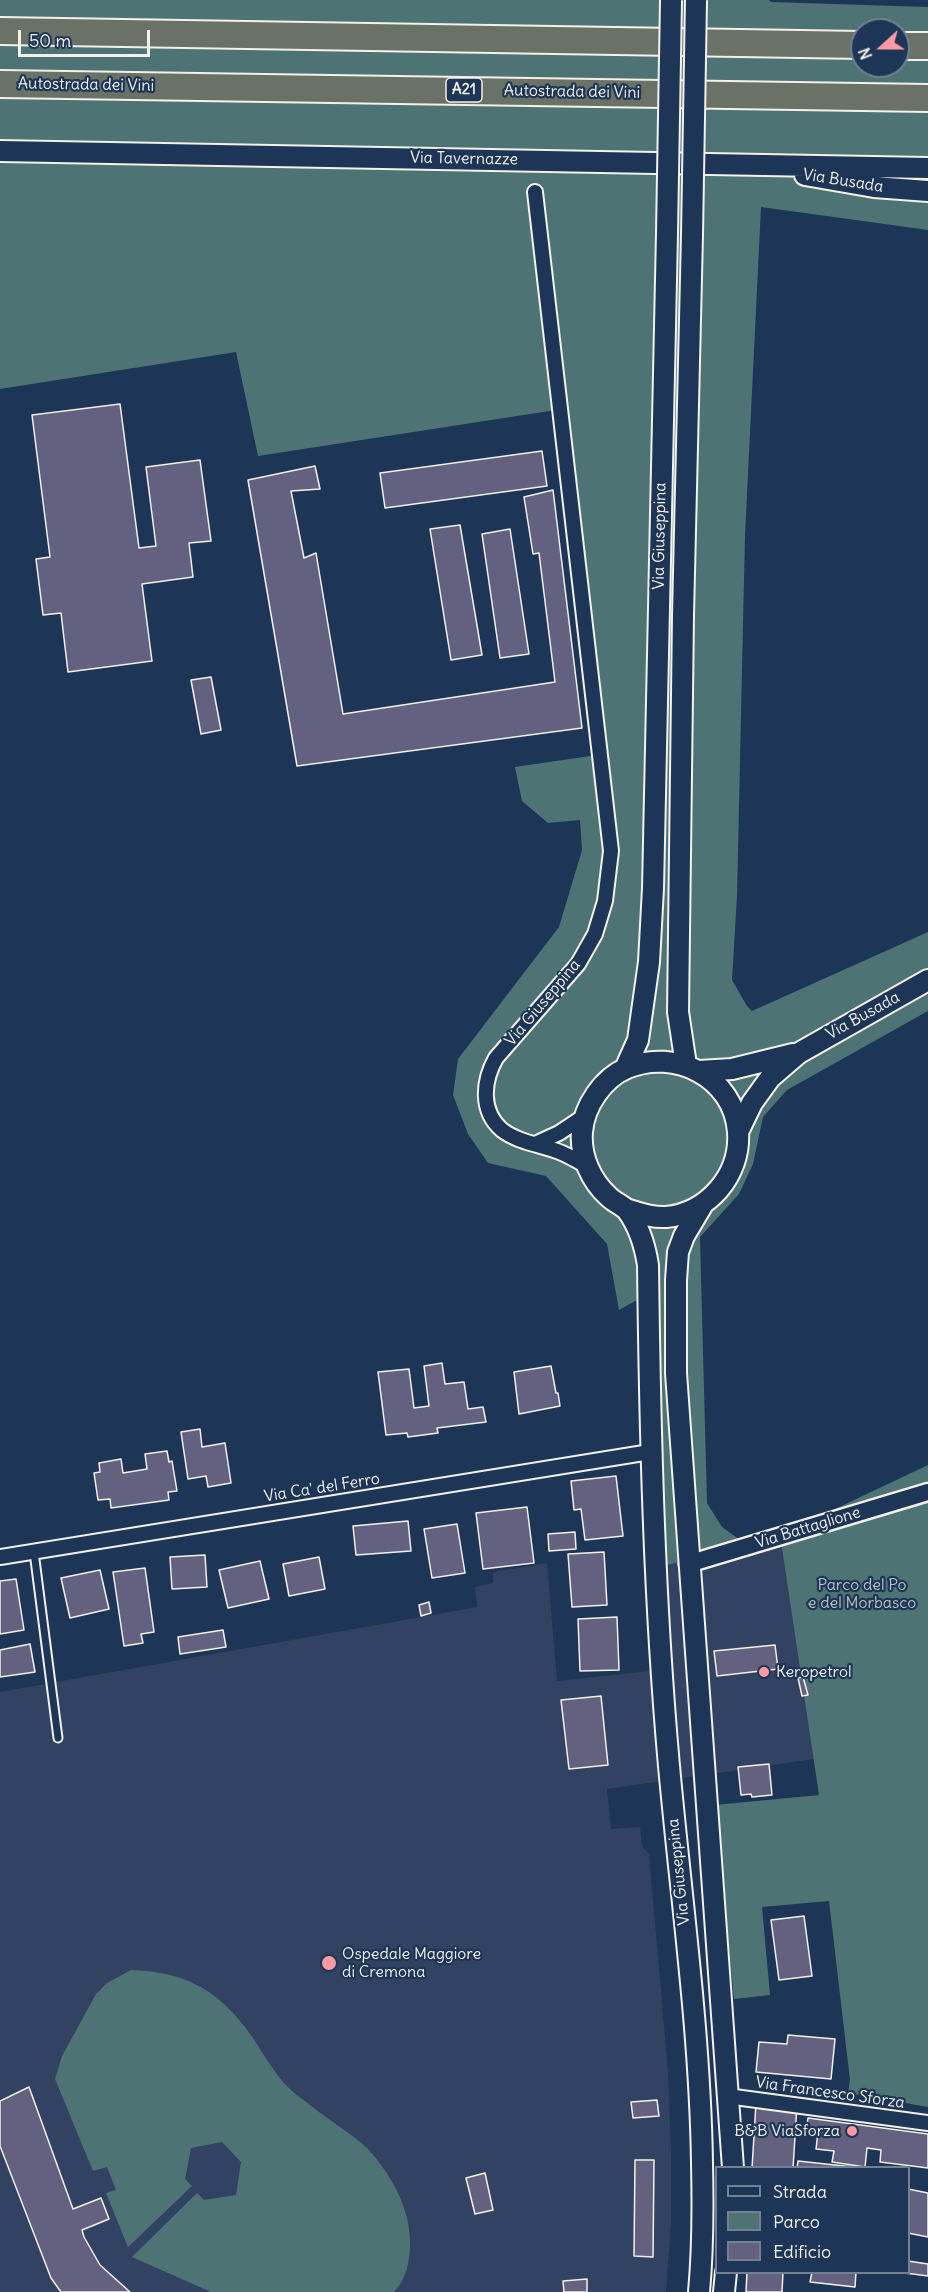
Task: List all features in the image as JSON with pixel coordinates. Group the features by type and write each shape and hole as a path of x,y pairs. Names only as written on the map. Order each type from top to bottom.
{"highway":[{"path":"0,31 850,45"},
{"path":"910,46 928,46"},
{"name":"Autostrada dei Vini","path":"0,84 928,98"}],"main road":[{"name":"Via Giuseppina","path":"625,1069 638,1040 649,962 653,888 671,0"},
{"name":"Via Giuseppina","path":"692,1068 678,1012 683,615 696,0"},
{"name":"Via Tavernazze","path":"0,151 928,168"},
{"name":"Via Busada","path":"759,165 851,183 928,191"},
{"name":"Via Busada","path":"738,1132 752,1103 770,1078 799,1053 928,980"},
{"name":"Via Busada","path":"692,1068 732,1069 799,1053"},
{"path":"666,1061 692,1068 714,1082 726,1096 734,1114 738,1132 737,1153 730,1173 719,1190 703,1204 685,1213 665,1217 645,1215 626,1209 596,1184 587,1166 582,1132 592,1101 601,1088 625,1069 645,1062 666,1061"},
{"name":"Via Giuseppina","path":"703,1204 684,1236 678,1252 676,1373 733,2166"},
{"name":"Via Giuseppina","path":"626,1209 639,1232 646,1250 648,1265 650,1452 655,1568 669,1764 699,2074 703,2222 699,2292"},
{"path":"650,1452 680,1448"},
{"path":"655,1568 688,1564"},
{"path":"724,2292 726,2274"}],"street":[{"name":"Via Giuseppina","path":"535,192 611,851 605,901 595,934 578,964 496,1058 489,1070 485,1085 486,1101 492,1116 502,1129 517,1138 562,1153 587,1166"},
{"path":"535,1144 559,1133 586,1115"},
{"name":"Via Ca' del Ferro","path":"0,1557 650,1452"},
{"name":"Via Battaglione","path":"688,1564 928,1492"},
{"name":"Via Francesco Sforza","path":"727,2096 928,2123"}],"lane":[{"path":"34,1552 58,1738"}],"shaded area":[{"name":"Ospedale Maggiore di Cremona","path":"780,1535 814,1759 607,1789 611,1829 640,1827 642,1846 649,1854 668,2072 671,2222 666,2292 0,2292 0,1692 477,1607 475,1587 493,1583 493,1572 547,1563 557,1681 659,1670 655,1568"}],"green space":[{"path":"0,0 769,0 771,2 928,7 928,230 761,207 745,535 737,896 732,980 752,1011 928,932 928,1011 787,1090 763,1117 753,1164 739,1194 700,1237 707,1503 722,1527 747,1545 655,1568 648,1294 619,1310 607,1244 546,1176 488,1163 468,1134 453,1095 458,1059 559,927 582,850 580,820 548,823 522,801 515,767 597,755 556,410 258,456 236,352 0,389"},
{"name":"Parco del Po e del Morbasco","path":"928,1465 928,2107 848,2093 850,2080 829,1901 762,1907 770,1995 734,1999 715,1805 819,1795 780,1535"},
{"path":"131,1970 149,1971 181,1978 208,1991 221,2001 245,2027 288,2087 367,2148 391,2180 407,2216 410,2249 407,2269 394,2292 211,2292 132,2257 197,2193 204,2200 236,2195 241,2162 222,2142 191,2148 185,2179 192,2186 128,2247 106,2193 116,2190 107,2167 93,2171 55,2079 62,2056 96,1994 107,1983"}],"building":[{"path":"120,404 139,548 156,546 146,467 200,460 211,541 189,543 193,577 142,584 152,661 68,672 61,613 43,615 36,559 50,557 32,415"},
{"path":"542,451 547,486 385,508 380,473"},
{"path":"315,466 320,489 291,491 304,558 316,553 343,714 555,682 539,553 533,554 524,497 553,490 582,728 297,766 248,480"},
{"path":"460,525 482,655 451,660 430,529"},
{"path":"510,529 529,654 500,658 482,534"},
{"path":"211,677 221,730 201,734 191,680"},
{"path":"442,1363 445,1384 464,1382 468,1409 483,1407 486,1422 437,1428 438,1433 408,1437 407,1433 386,1435 378,1372 409,1369 414,1408 429,1406 424,1366"},
{"path":"551,1366 560,1406 519,1414 514,1372"},
{"path":"200,1429 202,1447 225,1443 231,1483 208,1487 206,1476 188,1479 181,1432"},
{"path":"167,1451 169,1462 172,1461 177,1491 168,1492 169,1500 111,1508 110,1499 98,1500 94,1473 100,1472 99,1463 121,1459 123,1473 147,1469 145,1454"},
{"path":"616,1476 623,1536 585,1540 581,1509 574,1510 571,1481"},
{"path":"527,1507 534,1563 483,1569 476,1513"},
{"path":"408,1521 411,1551 356,1555 353,1526"},
{"path":"457,1524 465,1573 432,1578 424,1529"},
{"path":"575,1532 576,1549 549,1551 548,1534"},
{"path":"604,1552 607,1605 572,1607 568,1554"},
{"path":"205,1555 207,1587 172,1589 170,1557"},
{"path":"319,1557 325,1589 289,1596 283,1564"},
{"path":"260,1561 269,1599 228,1608 219,1570"},
{"path":"145,1568 154,1632 141,1634 143,1643 124,1646 113,1572"},
{"path":"100,1570 109,1609 70,1618 61,1578"},
{"path":"16,1579 24,1630 0,1634 0,1581"},
{"path":"429,1602 431,1613 421,1616 419,1605"},
{"path":"617,1617 619,1670 580,1671 578,1619"},
{"path":"223,1630 226,1647 180,1654 178,1637"},
{"path":"30,1644 35,1672 0,1677 0,1650"},
{"path":"775,1645 778,1669 717,1676 714,1651"},
{"path":"803,1677 808,1695 802,1696 798,1678"},
{"path":"601,1696 608,1765 569,1769 561,1700"},
{"path":"769,1764 772,1795 752,1797 751,1794 741,1795 738,1767"},
{"path":"804,1916 812,1976 779,1980 771,1920"},
{"path":"788,2035 835,2039 831,2079 756,2072 759,2042 787,2044"},
{"path":"29,2087 73,2209 101,2198 109,2219 82,2230 84,2237 100,2265 130,2292 61,2292 51,2278 0,2146 0,2101"},
{"path":"657,2100 659,2116 633,2118 631,2102"},
{"path":"756,2103 797,2105 793,2166 752,2166"},
{"path":"808,2118 928,2134 928,2168 880,2162 881,2150 867,2148 865,2166 832,2162 834,2151 816,2149 818,2132 806,2131"},
{"path":"635,2160 654,2160 653,2257 634,2256"},
{"path":"798,2161 844,2166 797,2166"},
{"path":"485,2173 493,2210 475,2214 466,2178"},
{"path":"910,2189 928,2193 928,2237 910,2233"},
{"path":"910,2261 928,2264 928,2276 910,2274"},
{"path":"747,2274 783,2274 782,2292 746,2292"},
{"path":"812,2274 856,2274 855,2287 810,2282"},
{"path":"587,2279 587,2292 564,2292 563,2281"}],"place":[{"name":"Keropetrol","path":"764,1672"},
{"name":"Ospedale Maggiore di Cremona","path":"329,1963"},
{"name":"B&B ViaSforza","path":"852,2131"}]}
